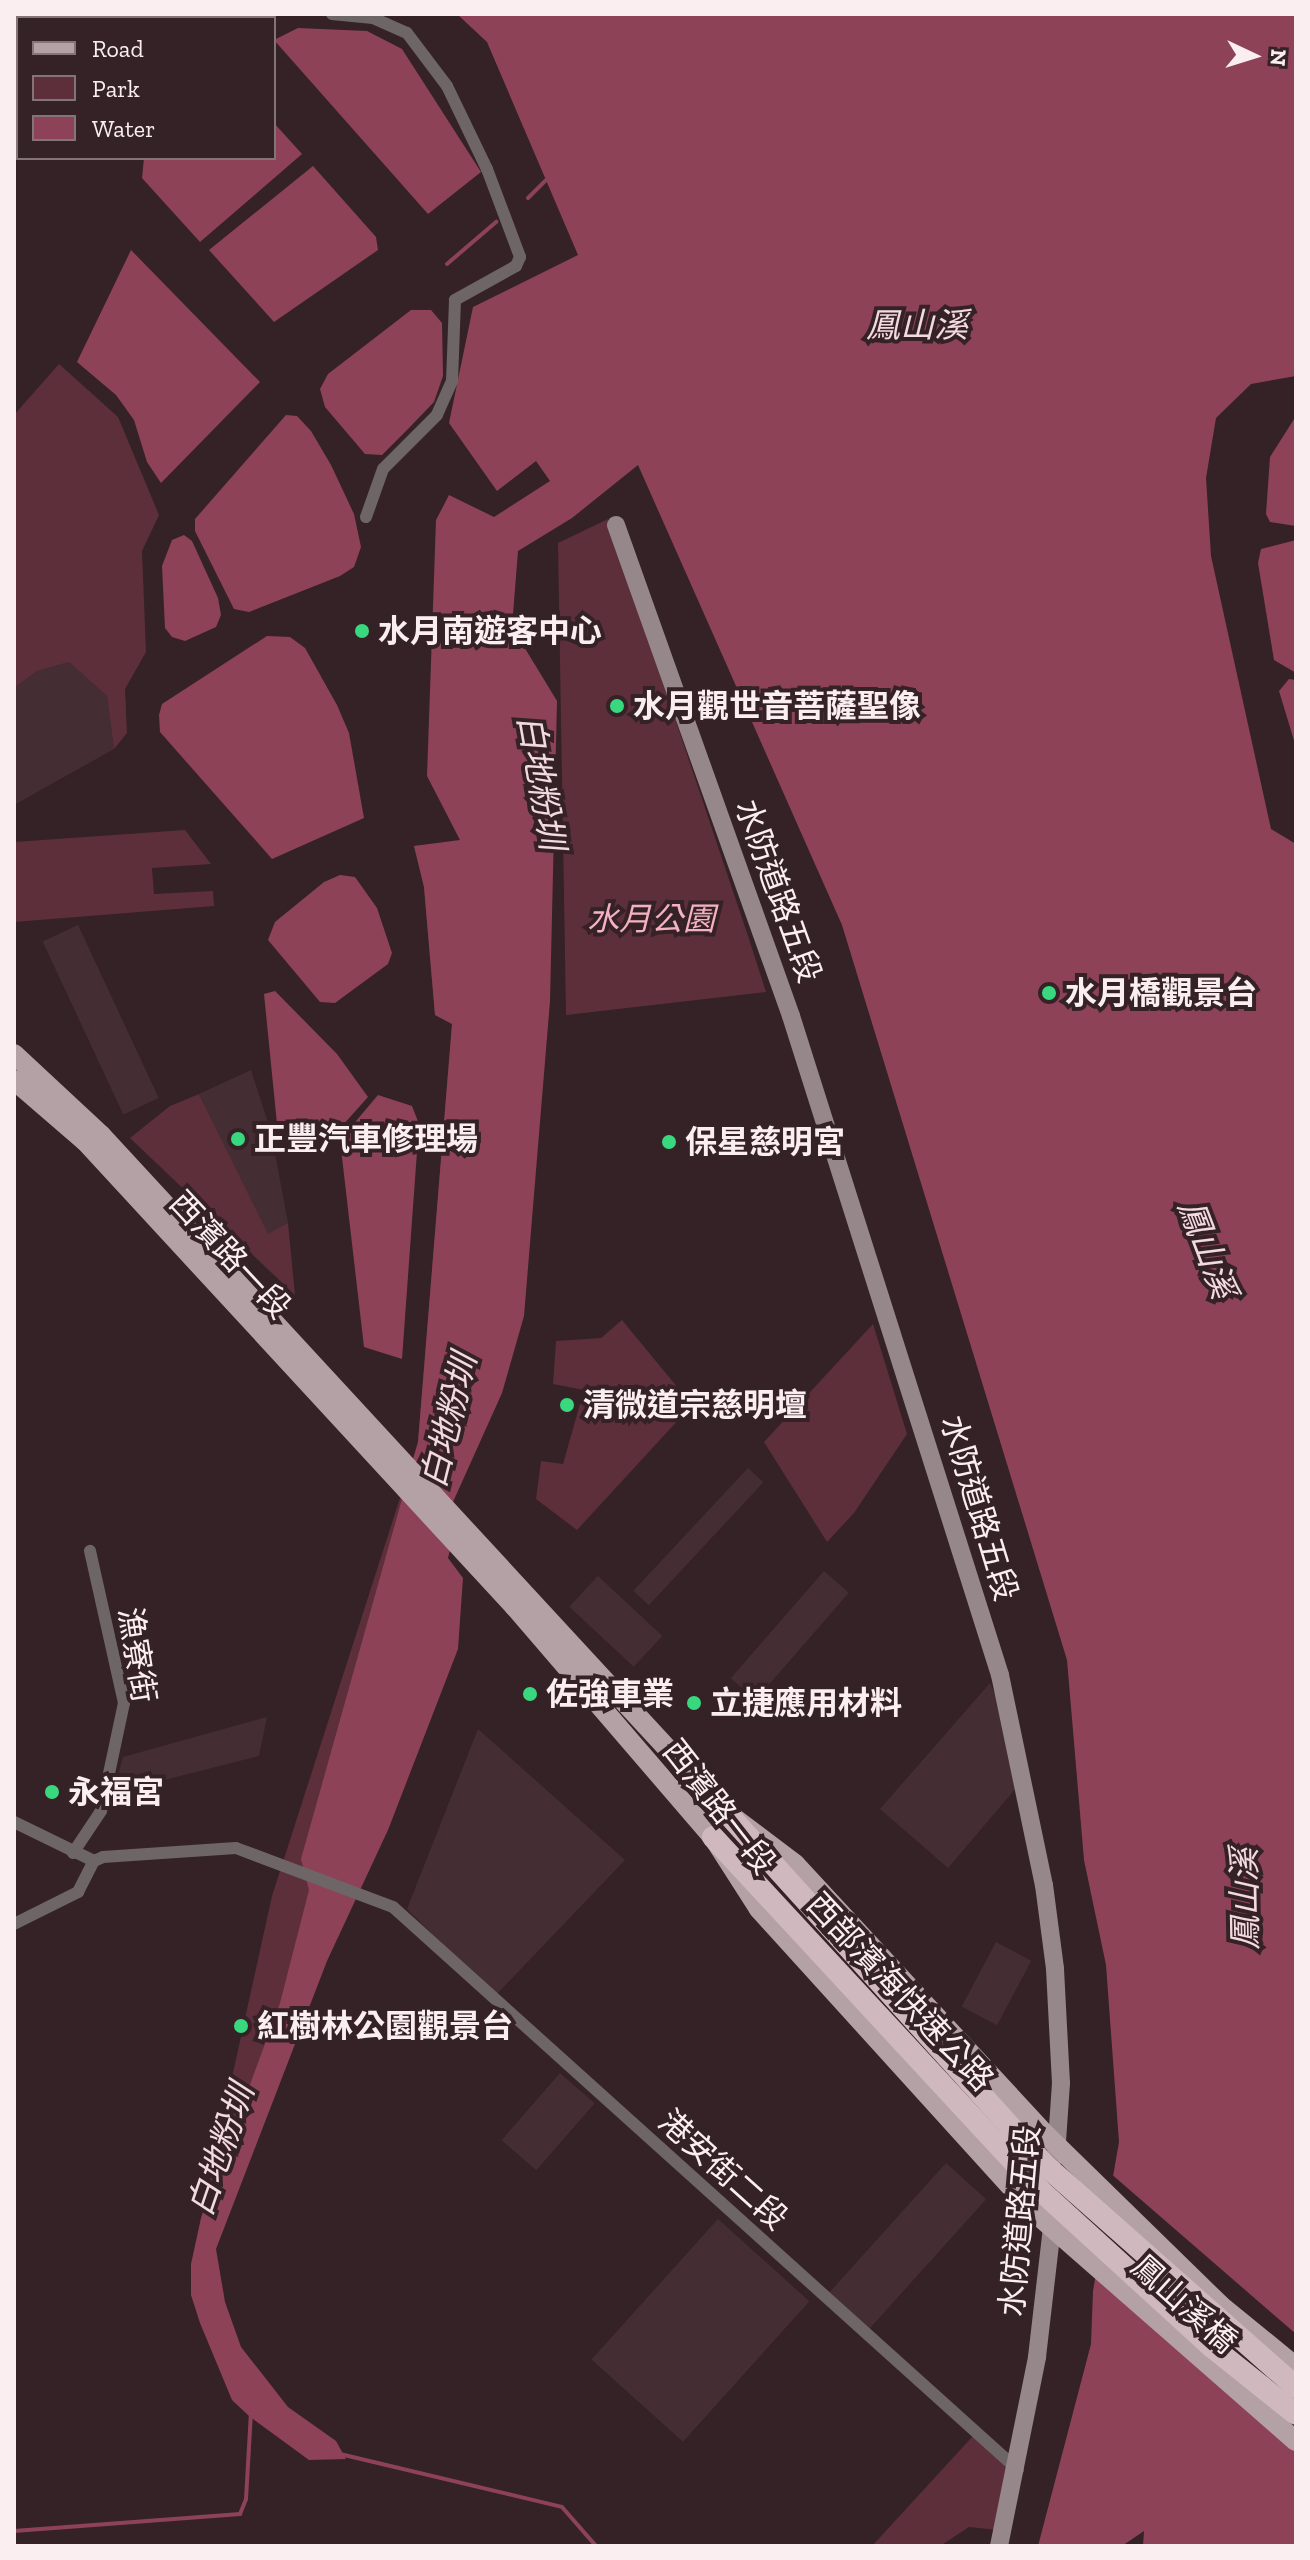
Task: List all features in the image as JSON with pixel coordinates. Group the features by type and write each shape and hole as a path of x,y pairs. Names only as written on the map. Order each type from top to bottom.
{"highway":[{"name":"西部濱海快速公路","path":"726,1812 1046,2166"},
{"name":"西部濱海快速公路","path":"713,1837 1037,2201"},
{"name":"鳳山溪橋","path":"1046,2166 1296,2387"},
{"name":"鳳山溪橋","path":"1037,2201 1296,2414"}],"main road":[{"name":"西濱路一段","path":"14,1054 101,1135 388,1446 460,1538 713,1837"},
{"name":"西濱路一段","path":"14,1080 85,1141 395,1479 460,1538 726,1812 795,1864 1047,2136"},
{"name":"鳳山溪橋","path":"1047,2136 1220,2305 1296,2367"},
{"name":"鳳山溪橋","path":"1037,2201 1296,2441"}],"street":[{"path":"332,14 373,18 407,33 447,86 487,169 520,257 516,266 455,300 452,381 437,415 383,469 366,517"},
{"name":"水防道路五段","path":"616,525 787,1003 918,1414 1000,1675 1044,1885 1061,2083 1051,2253 1018,2470 999,2546"},
{"name":"漁寮街","path":"73,1853 101,1811 124,1703 90,1551"},
{"path":"14,1822 94,1861 78,1892 14,1924"},
{"name":"港安街二段","path":"94,1861 236,1848 393,1907 1018,2470"}],"shaded area":[{"path":"69,662 107,696 114,749 14,805 14,688 37,671"},
{"path":"78,925 159,1098 123,1115 43,941"},
{"path":"251,1070 271,1132 288,1223 268,1235 199,1094"},
{"path":"748,1468 763,1482 649,1605 633,1591"},
{"path":"824,1571 849,1593 756,1700 731,1678"},
{"path":"598,1576 662,1636 634,1667 569,1607"},
{"path":"990,1683 1008,1725 1017,1787 948,1868 880,1809"},
{"path":"267,1717 259,1756 113,1793 123,1757"},
{"path":"478,1729 625,1860 495,1996 407,1909"},
{"path":"996,1942 1031,1961 997,2025 962,2006"},
{"path":"560,2073 595,2103 536,2170 502,2140"},
{"path":"946,2163 986,2199 870,2328 830,2292"},
{"path":"718,2219 809,2301 683,2442 592,2359"}],"green space":[{"path":"59,364 118,417 159,515 142,551 146,652 125,689 127,733 114,749 107,696 69,662 37,671 14,688 14,415"},
{"name":"水月公園","path":"608,519 766,992 566,1015 558,543"},
{"path":"185,830 211,864 152,868 154,894 213,891 214,906 14,922 14,842"},
{"path":"461,841 428,1619 201,2218 272,1896 418,1442 452,1024 435,1015 424,887 414,846"},
{"path":"199,1094 268,1234 288,1223 295,1295 130,1138 170,1106"},
{"path":"622,1320 692,1405 577,1530 536,1499 541,1461 563,1464 584,1390 553,1384 556,1341 601,1338"},
{"path":"873,1324 907,1434 854,1513 827,1542 764,1442"},
{"path":"973,2436 994,2451 1017,2453 998,2530 969,2527 940,2546 872,2546"}],"water":[{"name":"鳳山溪","path":"457,14 1296,14 1296,376 1251,384 1216,418 1206,478 1211,556 1271,829 1296,844 1296,2546 1143,2546 1144,2531 1122,2546 1038,2546 1091,2344 1093,2291 1119,2142 1106,1965 1084,1860 1067,1660 842,925 638,465 572,518 518,551 512,627 557,701 550,1001 524,1316 502,1393 453,1502 458,1517 448,1558 463,1578 458,1649 388,1830 327,1961 216,2249 225,2302 241,2347 288,2407 336,2441 346,2459 309,2460 249,2416 232,2400 200,2323 191,2295 191,2264 201,2218 280,2003 309,1890 301,1859 418,1442 452,1024 435,1015 424,887 414,846 460,840 427,776 436,520 449,495 494,517 550,481 536,461 497,491 449,423 473,307 578,255 487,42"},
{"path":"298,28 367,31 402,49 481,172 428,214 276,39"},
{"path":"276,125 302,154 200,242 142,178 144,160 276,160"},
{"path":"313,166 376,237 378,250 274,322 209,250"},
{"path":"131,250 260,382 161,483 147,462 134,420 116,395 77,362"},
{"path":"411,310 431,310 442,323 443,376 434,402 382,455 365,454 325,407 320,389 328,374"},
{"path":"286,415 297,416 311,431 331,465 354,514 361,547 354,567 340,576 249,612 234,609 195,531 195,519"},
{"path":"1296,416 1296,526 1270,522 1266,514 1270,457"},
{"path":"184,535 192,541 218,598 221,615 216,627 185,641 172,637 165,628 162,566 172,540"},
{"path":"1296,540 1296,673 1274,660 1258,563 1261,549"},
{"path":"267,636 290,637 305,648 337,705 349,733 364,818 272,859 160,732 159,715 162,704"},
{"path":"1289,679 1296,680 1296,747 1279,691"},
{"path":"340,875 355,877 377,908 392,953 388,964 335,1003 320,1002 268,940 275,922 324,882"},
{"path":"275,991 337,1054 368,1097 334,1135 278,1134 264,994"},
{"path":"378,1095 412,1106 419,1124 402,1359 364,1347 340,1140"}],"pier":[{"path":"1109,2172 1296,2334 1296,2451 1091,2274"}],"waterway":[{"path":"528,198 546,180"},
{"path":"447,264 496,222"},
{"path":"14,2531 240,2514 246,2499 251,2413"},
{"name":"白地粉圳","path":"340,2454 562,2507 596,2546"}],"place":[{"name":"水月南遊客中心","path":"362,631"},
{"name":"水月觀世音菩薩聖像","path":"617,706"},
{"name":"水月橋觀景台","path":"1049,993"},
{"name":"正豐汽車修理場","path":"238,1139"},
{"name":"保星慈明宮","path":"669,1142"},
{"name":"清微道宗慈明壇","path":"567,1405"},
{"name":"佐強車業","path":"530,1694"},
{"name":"立捷應用材料","path":"694,1703"},
{"name":"永福宮","path":"52,1792"},
{"name":"紅樹林公園觀景台","path":"241,2026"}]}
